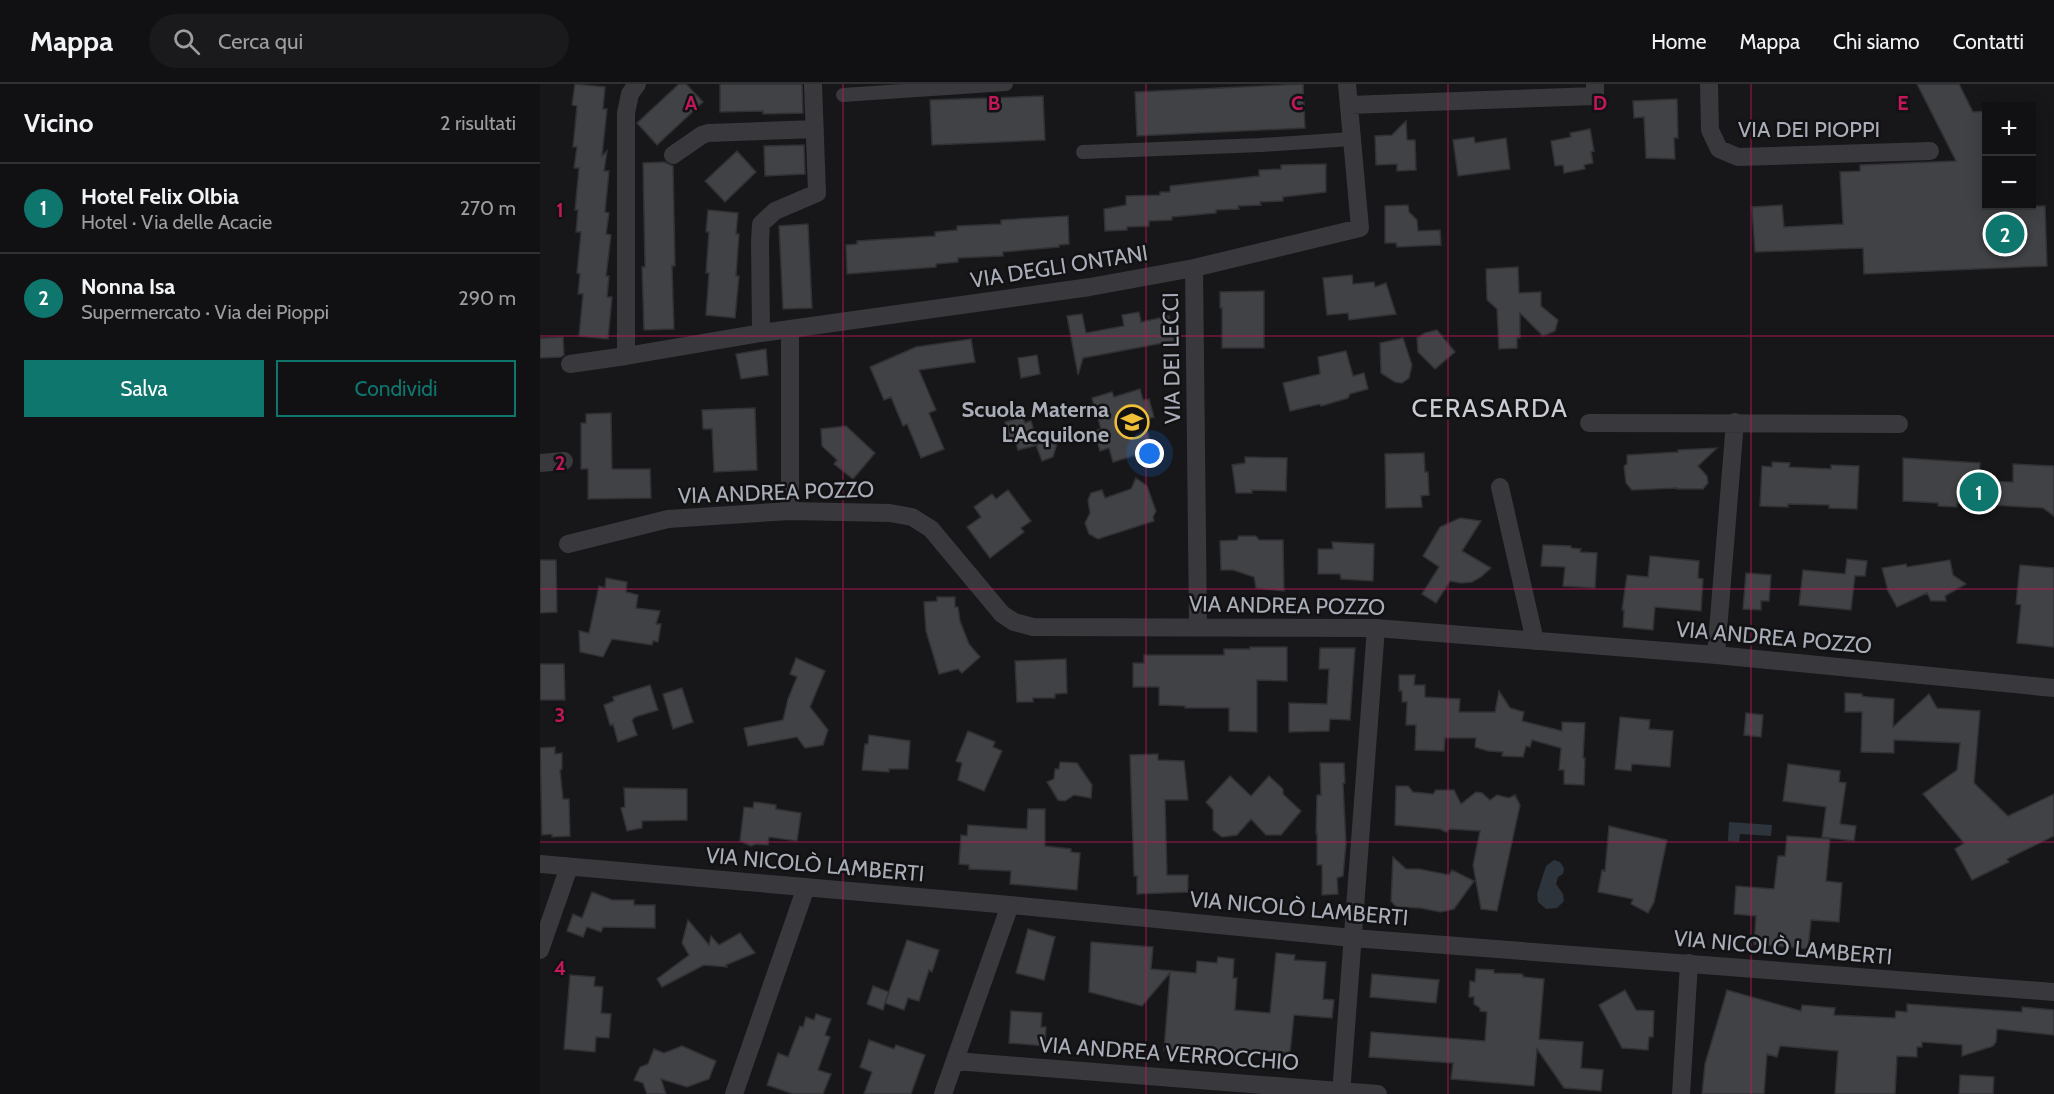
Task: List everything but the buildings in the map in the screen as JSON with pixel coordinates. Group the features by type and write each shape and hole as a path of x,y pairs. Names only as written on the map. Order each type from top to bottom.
{"street":[{"path":"627,356 626,113 630,94 637,84"},
{"path":"762,333 760,241 762,224 775,212 817,193 813,84"},
{"path":"843,95 1006,84"},
{"path":"1083,152 1351,140 1347,84"},
{"path":"1349,105 1595,96 1595,84"},
{"name":"VIA DEI PIOPPI","path":"1709,84 1710,130 1719,149 1738,158 1930,151"},
{"path":"673,155 708,133 814,129"},
{"name":"VIA DEGLI ONTANI","path":"570,364 762,333 1090,287 1194,268 1360,228 1351,140"},
{"name":"VIA DEI LECCI","path":"1194,268 1198,627"},
{"path":"790,329 790,512"},
{"path":"1716,655 1735,422"},
{"path":"1589,423 1899,424"},
{"path":"540,463 564,460"},
{"path":"1500,487 1535,641"},
{"name":"VIA ANDREA POZZO","path":"568,544 669,519 790,512 890,513 912,517 931,529 1002,614 1014,622 1033,627 1376,628 1716,655 2054,688"},
{"path":"1341,1092 1376,628"},
{"name":"VIA NICOLÒ LAMBERTI","path":"540,864 1353,938 2054,993"},
{"path":"540,950 568,867"},
{"path":"734,1094 806,887"},
{"path":"943,1094 1010,905"},
{"path":"1681,1094 1689,963"},
{"name":"VIA ANDREA VERROCCHIO","path":"956,1061 1378,1094"}],"shaded area":[{"path":"1729,822 1772,825 1771,836 1740,834 1739,842 1728,841"},
{"path":"1554,860 1560,862 1564,868 1556,884 1563,894 1564,901 1557,908 1546,909 1538,902 1537,894 1546,866"}],"place":[{"name":"Nonna Isa","path":"2005,234"},
{"name":"Scuola Materna L'Acquilone","path":"1132,422"},
{"name":"Hotel Felix Olbia","path":"1979,492"}],"district":[{"name":"CERASARDA","path":"1490,408"}]}
